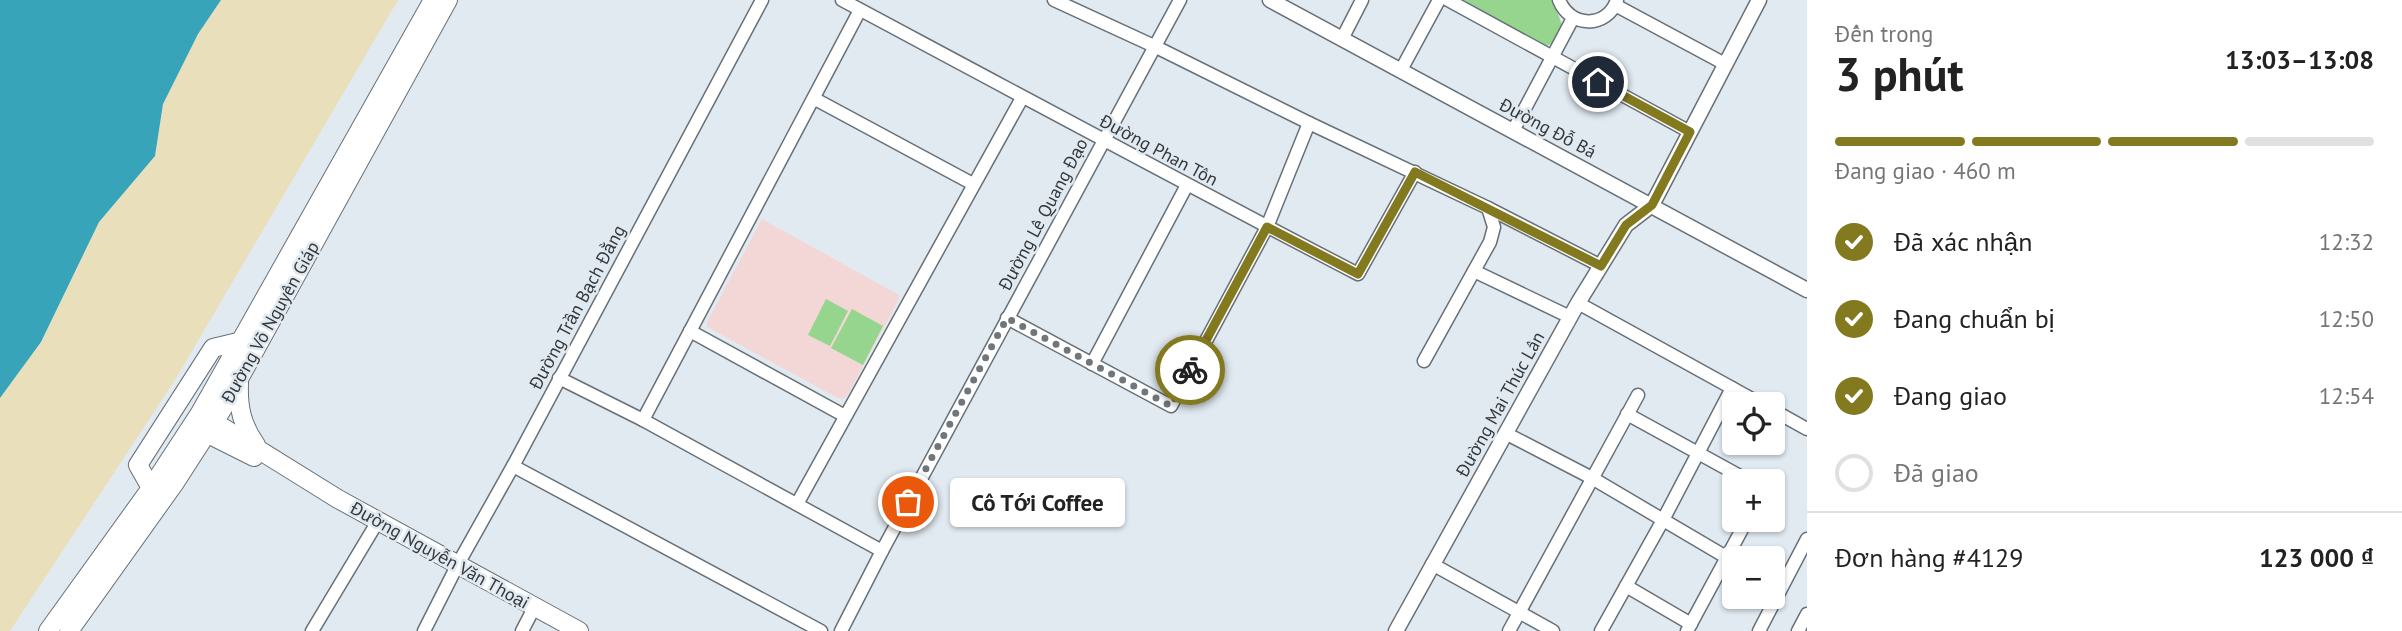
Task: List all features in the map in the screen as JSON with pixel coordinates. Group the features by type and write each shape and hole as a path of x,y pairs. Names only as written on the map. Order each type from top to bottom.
{"main road":[{"name":"Đường Võ Nguyên Giáp","path":"48,631 151,488 240,377 249,345 433,0"},
{"name":"Đường Võ Nguyên Giáp","path":"69,631 174,484 203,424 448,0"},
{"name":"Đường Võ Nguyên Giáp","path":"151,488 138,465 213,348 249,345"},
{"path":"174,484 200,456 219,453 258,455 244,427 238,404 240,377"},
{"name":"Đường Nguyễn Văn Thoại","path":"203,424 579,631"}],"street":[{"name":"Đường Trần Bạch Đằng","path":"425,631 458,564 762,0"},
{"name":"Đường Phan Tôn","path":"842,0 1022,98 1103,138 1186,185 1358,274 1415,172"},
{"path":"1054,0 1415,172 1601,266"},
{"name":"Đường Lê Quang Đạo","path":"841,631 1103,138 1180,0"},
{"path":"1342,39 1362,0"},
{"path":"1401,71 1439,0"},
{"path":"1448,0 1690,132"},
{"path":"1559,0 1565,12 1582,22 1601,19 1616,3 1725,65"},
{"path":"1652,205 1759,0"},
{"name":"Đường Đỗ Bá","path":"1279,2 1342,39 1807,290"},
{"path":"643,420 815,100 860,10"},
{"path":"1513,131 1573,18"},
{"path":"797,504 1022,98"},
{"path":"815,100 973,184"},
{"path":"1007,318 1171,406 1267,227 1309,123"},
{"path":"1092,364 1186,185"},
{"name":"Đường Mai Thúc Lân","path":"1396,631 1578,303 1626,225 1652,205"},
{"path":"1424,361 1490,242 1494,227 1488,208"},
{"path":"1474,271 1570,317"},
{"path":"1578,303 1739,392"},
{"path":"690,331 845,416"},
{"path":"559,378 643,420 882,551"},
{"path":"1601,631 1699,454 1732,388"},
{"path":"1510,631 1638,395"},
{"path":"1627,414 1727,469"},
{"path":"1785,417 1807,429"},
{"path":"1507,434 1592,478 1722,556"},
{"path":"513,466 821,631"},
{"path":"312,631 378,521"},
{"path":"1785,574 1807,539"},
{"path":"1432,564 1553,631"},
{"path":"1626,586 1689,627 1722,574"},
{"path":"522,631 535,606"},
{"path":"1759,631 1768,609"},
{"path":"1798,631 1807,614"}],"shaded area":[{"path":"762,219 899,295 843,399 707,327 707,322"}],"green space":[{"path":"1464,0 1553,0 1562,25 1554,42 1545,47"},
{"path":"826,299 848,311 830,346 808,335"},
{"path":"852,309 883,326 863,365 831,348"}],"sand":[{"path":"221,0 398,0 175,380 10,631 0,631 0,398 41,342 99,222 155,156 163,104 198,34"}],"water":[{"path":"0,0 221,0 198,34 163,104 155,156 99,222 41,342 0,398"}],"way so far":[{"path":"908,502 1007,318 1171,406 1190,370"}],"place":[{"name":"Cô Tới Coffee","path":"908,502"}],"route":[{"path":"1190,370 1267,227 1358,274 1415,172 1601,266 1626,225 1652,205 1690,132 1598,82"}]}
